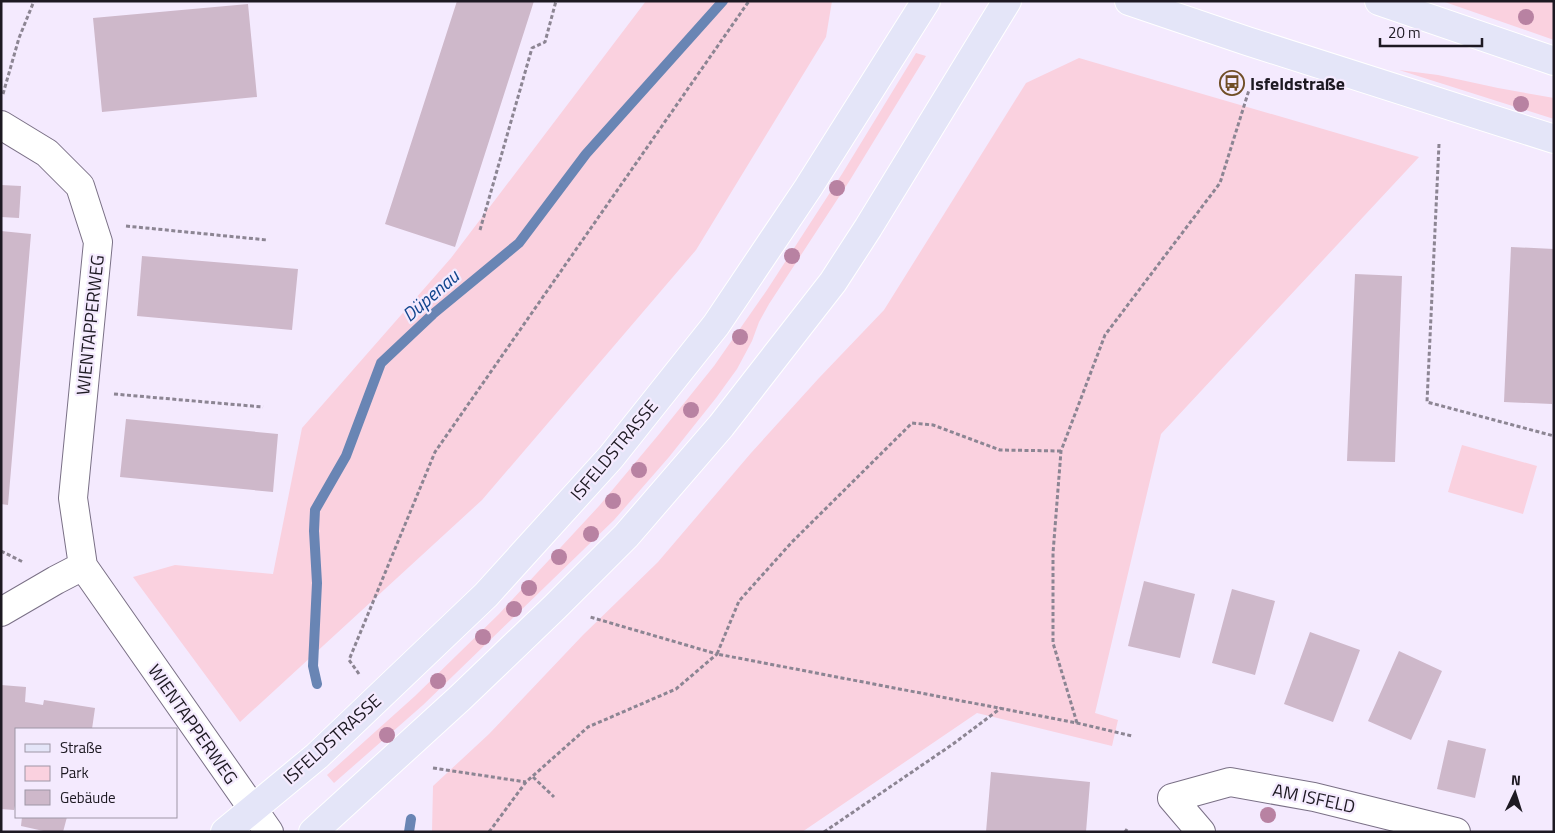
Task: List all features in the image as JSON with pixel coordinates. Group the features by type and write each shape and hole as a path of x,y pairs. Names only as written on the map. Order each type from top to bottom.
{"main road":[{"name":"ISFELDSTRASSE","path":"225,832 317,756 486,594 611,457 716,325 808,188 926,1"},
{"path":"313,832 460,698 555,607 626,536 721,426 828,289 868,228 1007,1"},
{"path":"1130,1 1247,41 1554,139"},
{"path":"1379,1 1554,61"}],"street":[{"name":"WIENTAPPERWEG","path":"1,125 47,153 80,186 98,242 73,498 83,566 269,832"},
{"path":"1,612 83,566"},
{"name":"AM ISFELD","path":"1201,832 1172,798 1230,782 1314,797 1456,832"}],"path":[{"path":"1,99 18,38 34,1"},
{"path":"480,230 532,48 545,42 556,1"},
{"path":"359,674 349,660 435,452 749,1"},
{"path":"1077,723 1053,643 1053,553 1061,452 1105,335 1220,183 1249,90"},
{"path":"1439,144 1427,402 1554,436"},
{"path":"92,222 267,240"},
{"path":"83,392 263,407"},
{"path":"489,832 526,782 588,727 676,689 717,654 739,601 792,542 912,423 933,425 1000,450 1061,452"},
{"path":"555,607 717,654 1077,723 1132,736"},
{"path":"824,832 953,744 1001,708"},
{"path":"433,768 526,782"},
{"path":"533,777 554,798"}],"green space":[{"path":"646,1 832,1 826,37 696,250 482,500 240,722 133,577 175,565 273,574 302,428 451,258"},
{"path":"1442,1 1554,1 1554,40"},
{"path":"916,53 926,56 850,180 769,304 737,369 669,457 614,520 423,705 334,783 327,775 415,696 499,614 599,506 714,366 767,290 842,174"},
{"path":"1079,58 1419,157 1161,434 1095,713 1118,720 1112,746 977,713 802,832 432,832 433,786 489,734 583,635 658,562 751,453 884,310 1026,83"},
{"path":"1399,70 1438,75 1554,98 1554,119"},
{"path":"1462,445 1537,466 1523,514 1448,492"}],"building":[{"path":"457,1 534,1 455,247 385,224"},
{"path":"248,4 257,97 102,112 93,18"},
{"path":"1,185 21,186 19,218 1,217"},
{"path":"1,231 31,234 8,505 1,504"},
{"path":"1511,247 1554,249 1552,404 1504,402"},
{"path":"142,256 298,269 292,330 137,316"},
{"path":"1355,274 1402,276 1395,462 1347,461"},
{"path":"126,419 278,434 273,492 120,477"},
{"path":"1144,581 1195,594 1180,658 1128,646"},
{"path":"1232,589 1275,601 1255,675 1212,663"},
{"path":"1310,632 1360,650 1333,722 1284,704"},
{"path":"1399,651 1442,671 1411,740 1368,721"},
{"path":"1,685 26,687 25,702 43,705 44,700 95,708 92,728 15,728 15,806 14,810 1,809"},
{"path":"1448,740 1486,749 1475,798 1437,789"},
{"path":"991,772 1090,782 1086,832 986,832"},
{"path":"22,818 67,818 63,832 48,832 21,826"}],"waterway":[{"name":"Düpenau","path":"317,684 313,666 317,583 314,531 315,510 346,456 381,363 433,314 519,243 586,154 723,1"},
{"name":"Düpenau","path":"409,832 411,819"}],"place":[{"name":"Isfeldstraße","path":"1232,83"}]}
